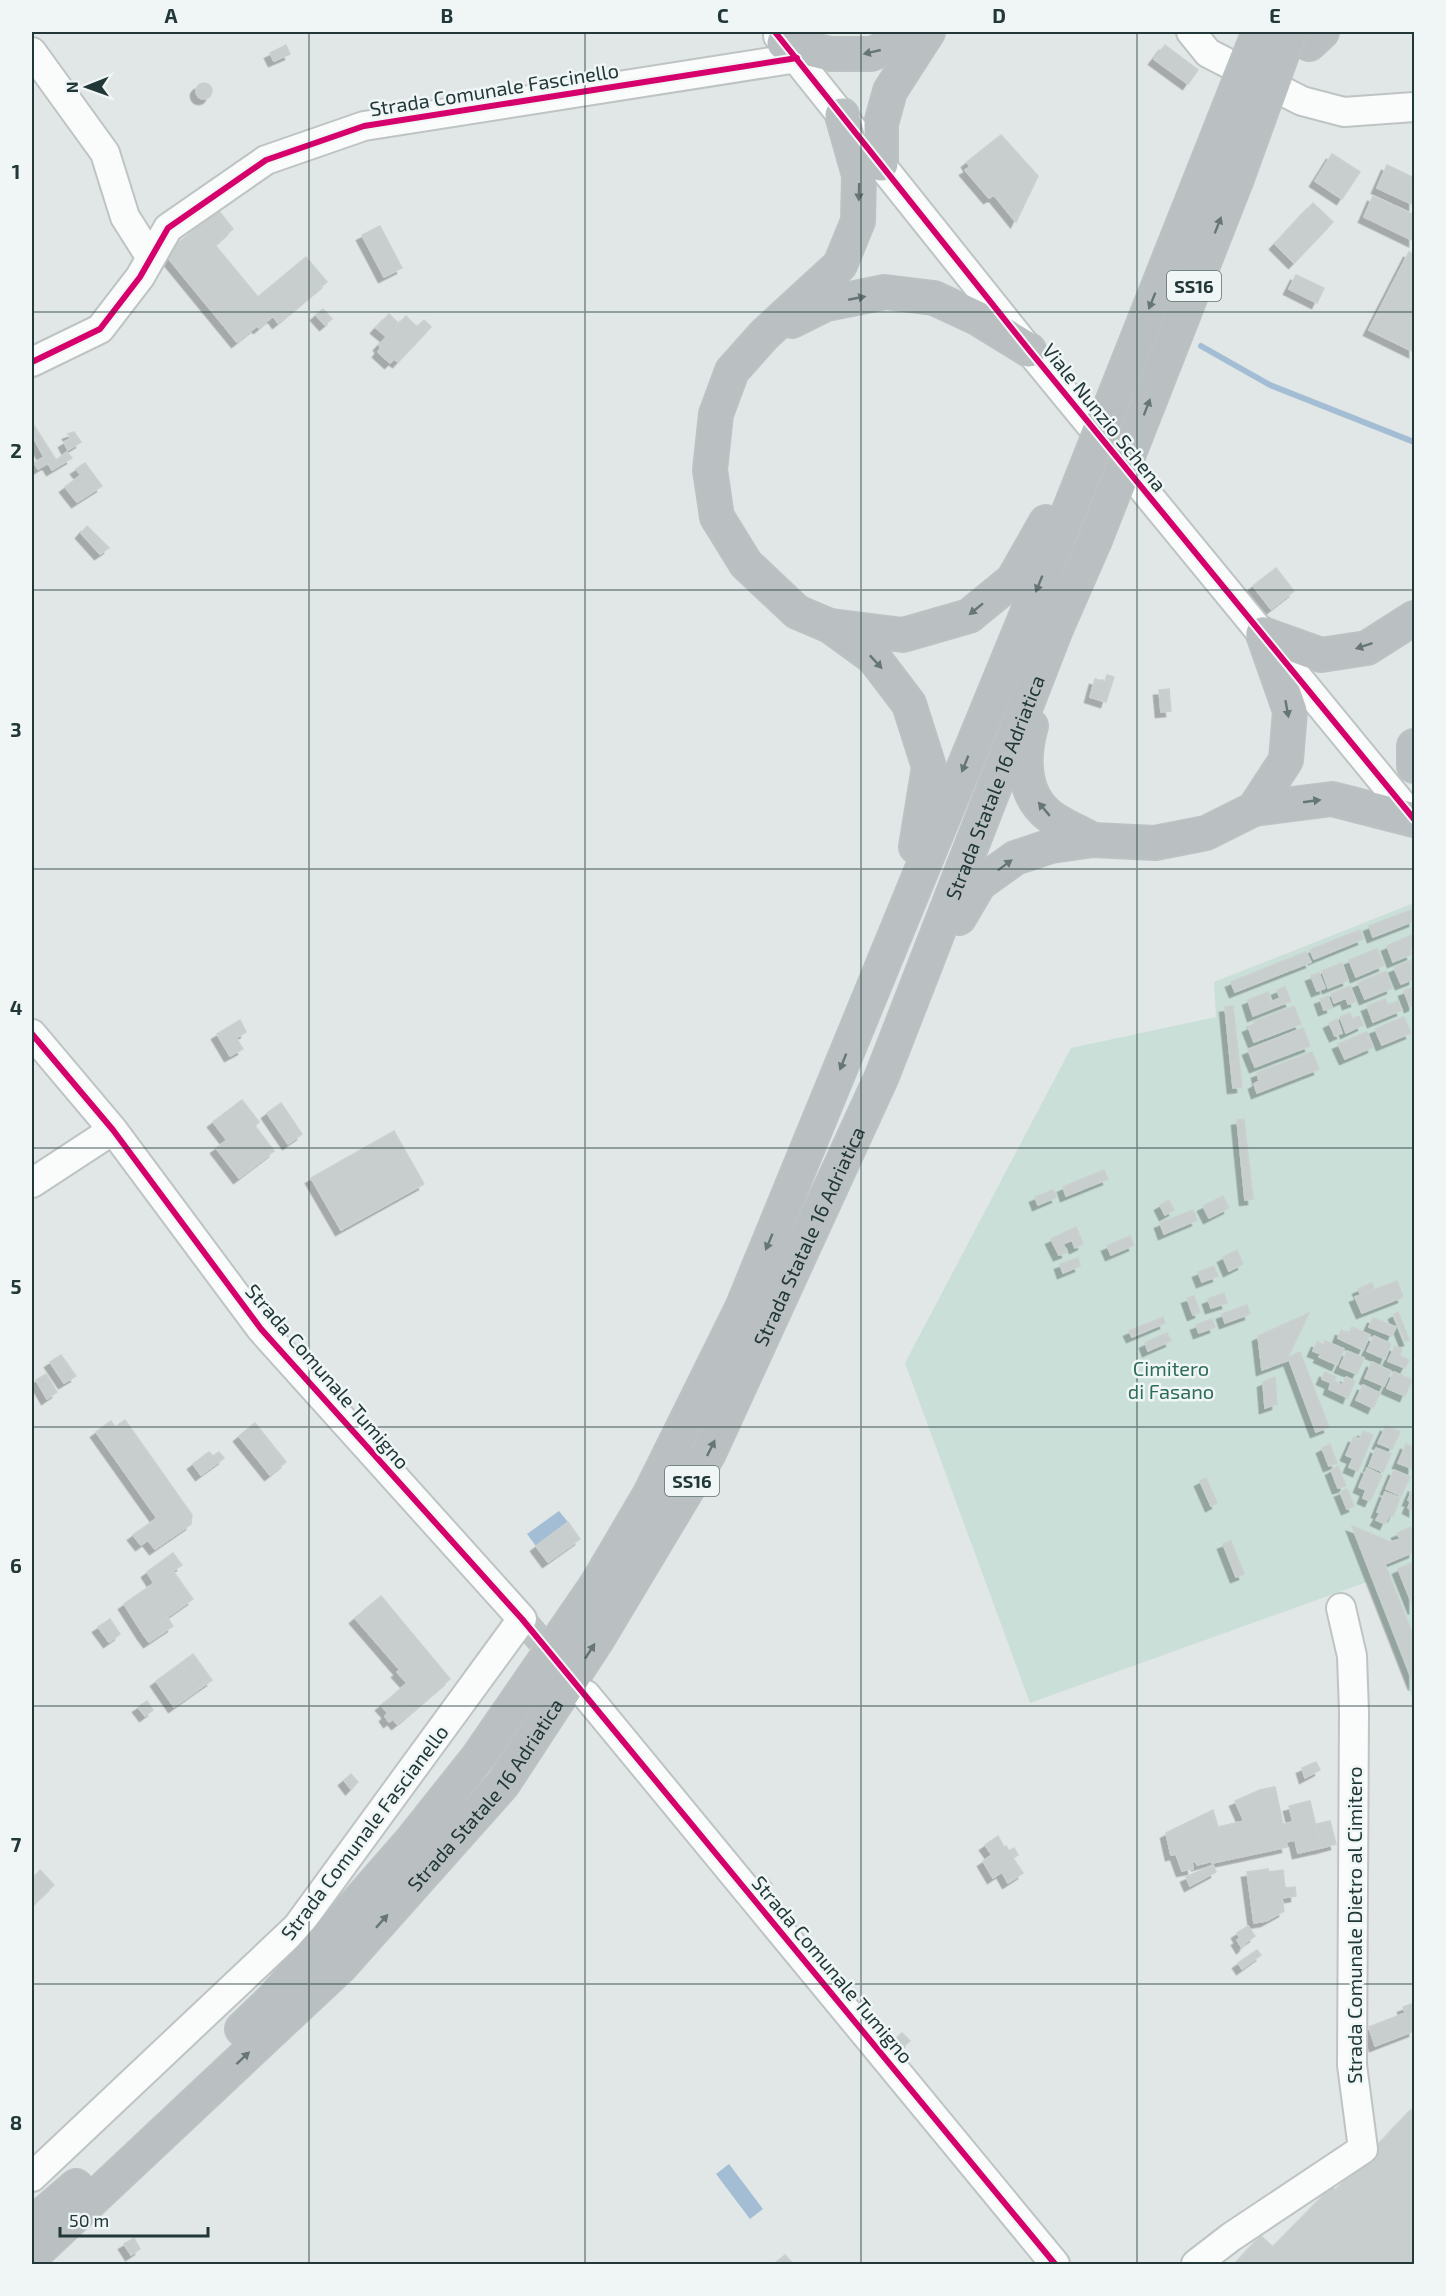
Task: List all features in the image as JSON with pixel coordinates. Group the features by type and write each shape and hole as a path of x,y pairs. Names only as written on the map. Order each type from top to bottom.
{"highway":[{"path":"785,44 830,54 871,54 927,32"},
{"path":"881,164 881,124 890,91 927,32"},
{"path":"1208,158 1230,60 1239,32"},
{"name":"Strada Statale 16 Adriatica","path":"32,2224 117,2152 272,2000 412,1840 478,1757 591,1593 650,1494 742,1308 821,1118 1065,504 1120,381 1259,32"},
{"name":"Strada Statale 16 Adriatica","path":"32,2256 341,1966 503,1784 597,1640 709,1453 882,1077 1056,629 1095,540 1236,181 1307,36"},
{"path":"842,114 859,175 858,221 840,265 764,336 732,371 716,414 710,470 717,517 746,564 797,612 830,626 874,658 909,704 928,767 919,837 861,1017"},
{"path":"764,336 826,304 885,292 934,298 977,318 1029,350"},
{"path":"830,626 903,635 969,616 1013,580 1065,504"},
{"path":"1263,634 1321,655 1367,648 1414,618"},
{"path":"1056,629 1025,748 1029,791 1050,817 1093,840"},
{"path":"1254,809 1286,760 1290,711 1263,634"},
{"path":"1414,746 1414,766"},
{"path":"882,1077 950,934 979,884 1015,858 1051,846 1093,840 1155,843 1206,833 1254,809 1332,799 1414,819"}],"street":[{"path":"1191,32 1208,53 1302,101 1344,112 1414,107"},
{"name":"Viale Nunzio Schena","path":"785,44 1029,350 1414,819"},
{"name":"Strada Comunale Fascinello","path":"32,362 100,329 140,277 168,228 266,160 364,126 785,44"},
{"path":"32,52 105,153 125,217 151,258"},
{"name":"Strada Comunale Tumigno","path":"32,1034 112,1130 261,1329 522,1619"},
{"path":"32,1183 112,1130"},
{"name":"Strada Comunale Dietro al Cimitero","path":"1196,2265 1232,2237 1363,2149 1352,2065 1354,1712 1352,1656 1341,1608"},
{"name":"Strada Comunale Fascianello","path":"32,2177 297,1927 522,1619"},
{"name":"Strada Comunale Tumigno","path":"586,1695 1055,2265"}],"green space":[{"name":"Cimitero di Fasano","path":"1414,903 1414,1702 1367,1582 1030,1703 905,1363 1071,1048 1216,1017 1214,982"}],"water":[{"path":"559,1511 568,1522 536,1546 527,1534"},
{"path":"729,2164 763,2209 750,2219 716,2174"}],"building":[{"path":"286,45 290,54 274,61 270,53"},
{"path":"1165,45 1198,70 1188,84 1154,59"},
{"path":"201,83 207,83 212,91 210,97 201,99 196,94 196,88"},
{"path":"1001,135 1038,176 1016,222 994,195 989,198 965,170 970,167 967,162"},
{"path":"1332,154 1360,172 1342,199 1315,181"},
{"path":"1387,165 1414,178 1414,205 1377,188"},
{"path":"1373,196 1414,215 1414,241 1364,217"},
{"path":"1313,203 1333,222 1294,263 1275,244"},
{"path":"218,210 233,229 215,245 258,297 306,257 327,282 278,323 273,316 237,342 165,254"},
{"path":"380,226 402,268 384,277 362,235"},
{"path":"1409,252 1414,255 1414,352 1369,330"},
{"path":"1296,275 1324,288 1317,303 1289,289"},
{"path":"323,309 332,319 325,325 316,315"},
{"path":"389,314 399,324 387,337 376,328"},
{"path":"406,316 417,327 424,320 431,327 398,362 394,359 390,363 378,352 381,348 379,345"},
{"path":"33,424 56,460 67,452 72,458 52,470 48,463 38,469 34,463 44,457 32,435"},
{"path":"74,432 81,442 68,450 64,442 71,438 68,434"},
{"path":"85,463 102,486 77,502 65,487 81,475 76,469"},
{"path":"87,526 109,548 100,554 81,533"},
{"path":"1276,568 1294,591 1271,609 1253,586"},
{"path":"1107,675 1114,677 1106,702 1090,697 1095,679 1105,682"},
{"path":"1169,689 1171,711 1161,712 1159,690"},
{"path":"1414,909 1414,921 1373,937 1369,926"},
{"path":"1360,930 1363,939 1314,959 1310,950"},
{"path":"1414,934 1414,947 1410,949 1412,954 1393,962 1387,946"},
{"path":"1377,949 1384,965 1356,977 1349,960"},
{"path":"1306,952 1311,962 1235,992 1231,982"},
{"path":"1414,959 1414,979 1401,984 1394,968"},
{"path":"1342,963 1348,980 1328,988 1322,971"},
{"path":"1386,971 1392,988 1365,999 1358,983"},
{"path":"1319,973 1325,988 1317,991 1311,976"},
{"path":"1350,986 1356,1001 1348,1004 1346,998 1334,1003 1331,994"},
{"path":"1285,987 1291,1001 1253,1016 1248,1000 1268,992 1271,1002 1280,998 1277,990"},
{"path":"1414,987 1414,1005 1410,1007 1404,991"},
{"path":"1328,996 1332,1007 1324,1010 1320,999"},
{"path":"1385,999 1388,1005 1398,1001 1402,1010 1373,1022 1367,1006"},
{"path":"1233,1006 1242,1087 1233,1088 1225,1007"},
{"path":"1294,1006 1301,1024 1254,1042 1248,1027 1255,1024 1253,1022"},
{"path":"1350,1013 1352,1019 1359,1016 1363,1025 1346,1033 1340,1017"},
{"path":"1404,1017 1411,1033 1382,1045 1375,1029"},
{"path":"1337,1019 1342,1033 1335,1036 1329,1023"},
{"path":"240,1020 246,1032 236,1038 243,1049 230,1056 217,1034"},
{"path":"1303,1028 1310,1046 1255,1067 1248,1050"},
{"path":"1367,1032 1373,1047 1345,1059 1338,1044"},
{"path":"1312,1052 1319,1069 1257,1093 1254,1084 1259,1081 1257,1073"},
{"path":"242,1100 259,1122 255,1126 274,1151 239,1178 216,1148 227,1140 213,1122"},
{"path":"281,1103 302,1134 288,1144 267,1113"},
{"path":"1244,1119 1253,1199 1245,1200 1237,1120"},
{"path":"394,1131 424,1184 341,1230 311,1178"},
{"path":"1104,1170 1108,1179 1066,1196 1063,1187"},
{"path":"1053,1190 1057,1197 1038,1205 1035,1197"},
{"path":"1223,1196 1229,1208 1209,1218 1203,1206"},
{"path":"1169,1200 1174,1210 1165,1215 1160,1205"},
{"path":"1193,1210 1197,1220 1164,1234 1160,1223"},
{"path":"1076,1227 1083,1244 1075,1248 1072,1240 1063,1244 1067,1252 1059,1255 1051,1239"},
{"path":"1130,1236 1134,1245 1111,1255 1107,1246"},
{"path":"1237,1250 1243,1264 1229,1271 1223,1257"},
{"path":"1078,1258 1080,1266 1063,1273 1060,1264"},
{"path":"1214,1266 1218,1276 1202,1282 1198,1272"},
{"path":"1397,1281 1403,1297 1362,1313 1355,1297"},
{"path":"1372,1283 1374,1290 1361,1295 1358,1289"},
{"path":"1224,1293 1227,1303 1211,1308 1208,1299"},
{"path":"1194,1296 1200,1312 1193,1315 1187,1298"},
{"path":"1247,1305 1250,1314 1225,1323 1222,1314"},
{"path":"1398,1312 1409,1340 1405,1341 1394,1314"},
{"path":"1309,1313 1288,1357 1289,1360 1262,1370 1258,1336"},
{"path":"1163,1317 1165,1323 1132,1337 1129,1331"},
{"path":"1373,1318 1396,1327 1392,1336 1369,1327"},
{"path":"1212,1319 1215,1327 1199,1333 1196,1325"},
{"path":"1352,1327 1370,1335 1363,1350 1338,1338 1341,1330 1349,1334"},
{"path":"1167,1333 1171,1341 1148,1351 1145,1343"},
{"path":"1374,1336 1391,1344 1385,1359 1367,1351"},
{"path":"1325,1341 1344,1349 1337,1365 1319,1357 1321,1354 1313,1351 1317,1342 1324,1345"},
{"path":"1395,1346 1402,1349 1400,1356 1409,1360 1405,1368 1388,1361"},
{"path":"1347,1351 1364,1358 1357,1374 1340,1367"},
{"path":"1300,1352 1329,1427 1316,1432 1288,1357"},
{"path":"61,1355 76,1376 64,1383 50,1362"},
{"path":"1372,1362 1391,1371 1384,1386 1365,1378"},
{"path":"1325,1372 1336,1377 1334,1381 1342,1385 1346,1377 1355,1381 1348,1398 1329,1389 1331,1383 1322,1379"},
{"path":"1394,1372 1412,1380 1405,1396 1387,1388"},
{"path":"46,1374 57,1392 47,1399 36,1380"},
{"path":"1275,1377 1277,1404 1265,1408 1263,1382"},
{"path":"1363,1385 1380,1393 1373,1408 1356,1400"},
{"path":"125,1420 192,1515 191,1524 155,1549 148,1540 141,1545 133,1535 157,1518 96,1432 111,1421 115,1427"},
{"path":"255,1423 286,1462 270,1475 239,1436"},
{"path":"1386,1426 1400,1432 1392,1449 1378,1443"},
{"path":"1363,1431 1373,1435 1358,1471 1349,1467 1353,1458 1346,1455 1354,1437 1360,1439"},
{"path":"1330,1444 1337,1463 1329,1466 1322,1448"},
{"path":"1406,1444 1414,1448 1413,1469 1398,1463"},
{"path":"1376,1448 1391,1454 1383,1472 1369,1466"},
{"path":"209,1452 213,1456 219,1452 224,1458 201,1475 193,1464"},
{"path":"1338,1466 1346,1486 1338,1488 1331,1470"},
{"path":"1367,1468 1382,1475 1370,1501 1363,1498 1366,1490 1359,1487"},
{"path":"1394,1470 1410,1477 1401,1496 1386,1489"},
{"path":"1206,1478 1217,1503 1211,1506 1200,1481"},
{"path":"1414,1486 1414,1511 1408,1508 1411,1501 1408,1500"},
{"path":"1347,1489 1354,1506 1347,1509 1340,1492"},
{"path":"1385,1492 1400,1498 1393,1516 1390,1514 1385,1524 1376,1520"},
{"path":"568,1522 580,1539 548,1562 536,1546"},
{"path":"1352,1526 1391,1542 1400,1539 1397,1533 1414,1526 1414,1552 1385,1564 1414,1638 1414,1685"},
{"path":"1231,1541 1244,1574 1236,1577 1223,1544"},
{"path":"173,1553 182,1565 173,1571 193,1599 143,1634 124,1604 154,1583 147,1572"},
{"path":"1414,1562 1414,1609 1398,1569"},
{"path":"381,1596 450,1679 407,1716 389,1699 407,1683 397,1672 400,1670 355,1618"},
{"path":"167,1617 173,1626 149,1642 143,1634"},
{"path":"110,1619 120,1634 109,1642 98,1627"},
{"path":"193,1654 212,1680 199,1689 181,1663"},
{"path":"181,1663 199,1689 174,1707 156,1681"},
{"path":"389,1699 407,1716 397,1724 393,1719 389,1722 385,1716 388,1713 381,1705"},
{"path":"147,1701 153,1710 145,1716 138,1707"},
{"path":"1316,1762 1320,1770 1305,1778 1302,1768"},
{"path":"351,1774 358,1782 351,1789 344,1780"},
{"path":"1275,1787 1283,1824 1293,1822 1289,1806 1310,1801 1321,1848 1298,1853 1295,1840 1286,1842 1287,1847 1212,1863 1212,1861 1197,1865 1196,1861 1192,1862 1193,1869 1182,1871 1176,1854 1171,1855 1166,1833 1213,1810 1218,1827 1244,1821 1235,1801 1260,1790"},
{"path":"1330,1821 1336,1844 1321,1848 1316,1824"},
{"path":"998,1836 1004,1847 992,1855 985,1845"},
{"path":"1006,1846 1009,1851 1014,1848 1018,1855 1013,1858 1023,1873 1008,1883 1002,1872 993,1878 983,1861"},
{"path":"1213,1865 1216,1872 1190,1886 1186,1877"},
{"path":"1268,1869 1269,1872 1283,1870 1285,1888 1295,1887 1296,1896 1282,1898 1284,1911 1266,1921 1254,1923 1247,1872"},
{"path":"40,1870 54,1885 32,1906 32,1879"},
{"path":"764,1878 772,1884 771,1889 766,1893 758,1882"},
{"path":"1248,1926 1255,1936 1242,1948 1237,1940 1240,1938 1237,1933"},
{"path":"1257,1950 1261,1955 1242,1969 1238,1963"},
{"path":"1414,2003 1414,2031 1375,2046 1369,2027 1405,2013 1403,2007"},
{"path":"902,2033 910,2041 902,2048 895,2039"},
{"path":"1414,2107 1414,2264 1235,2264 1261,2236 1273,2247 1332,2187 1336,2190"},
{"path":"134,2238 140,2249 131,2255 124,2244"},
{"path":"785,2255 793,2264 774,2264"}],"waterway":[{"path":"1201,346 1270,385 1414,442"}],"tunnel":[{"path":"522,1619 563,1668"}],"cycle path":[{"path":"775,32 1029,350 1414,819"},
{"path":"32,362 100,329 140,277 168,228 266,160 364,126 797,58"},
{"path":"32,1034 113,1130 261,1329 522,1619 1055,2264"}]}
